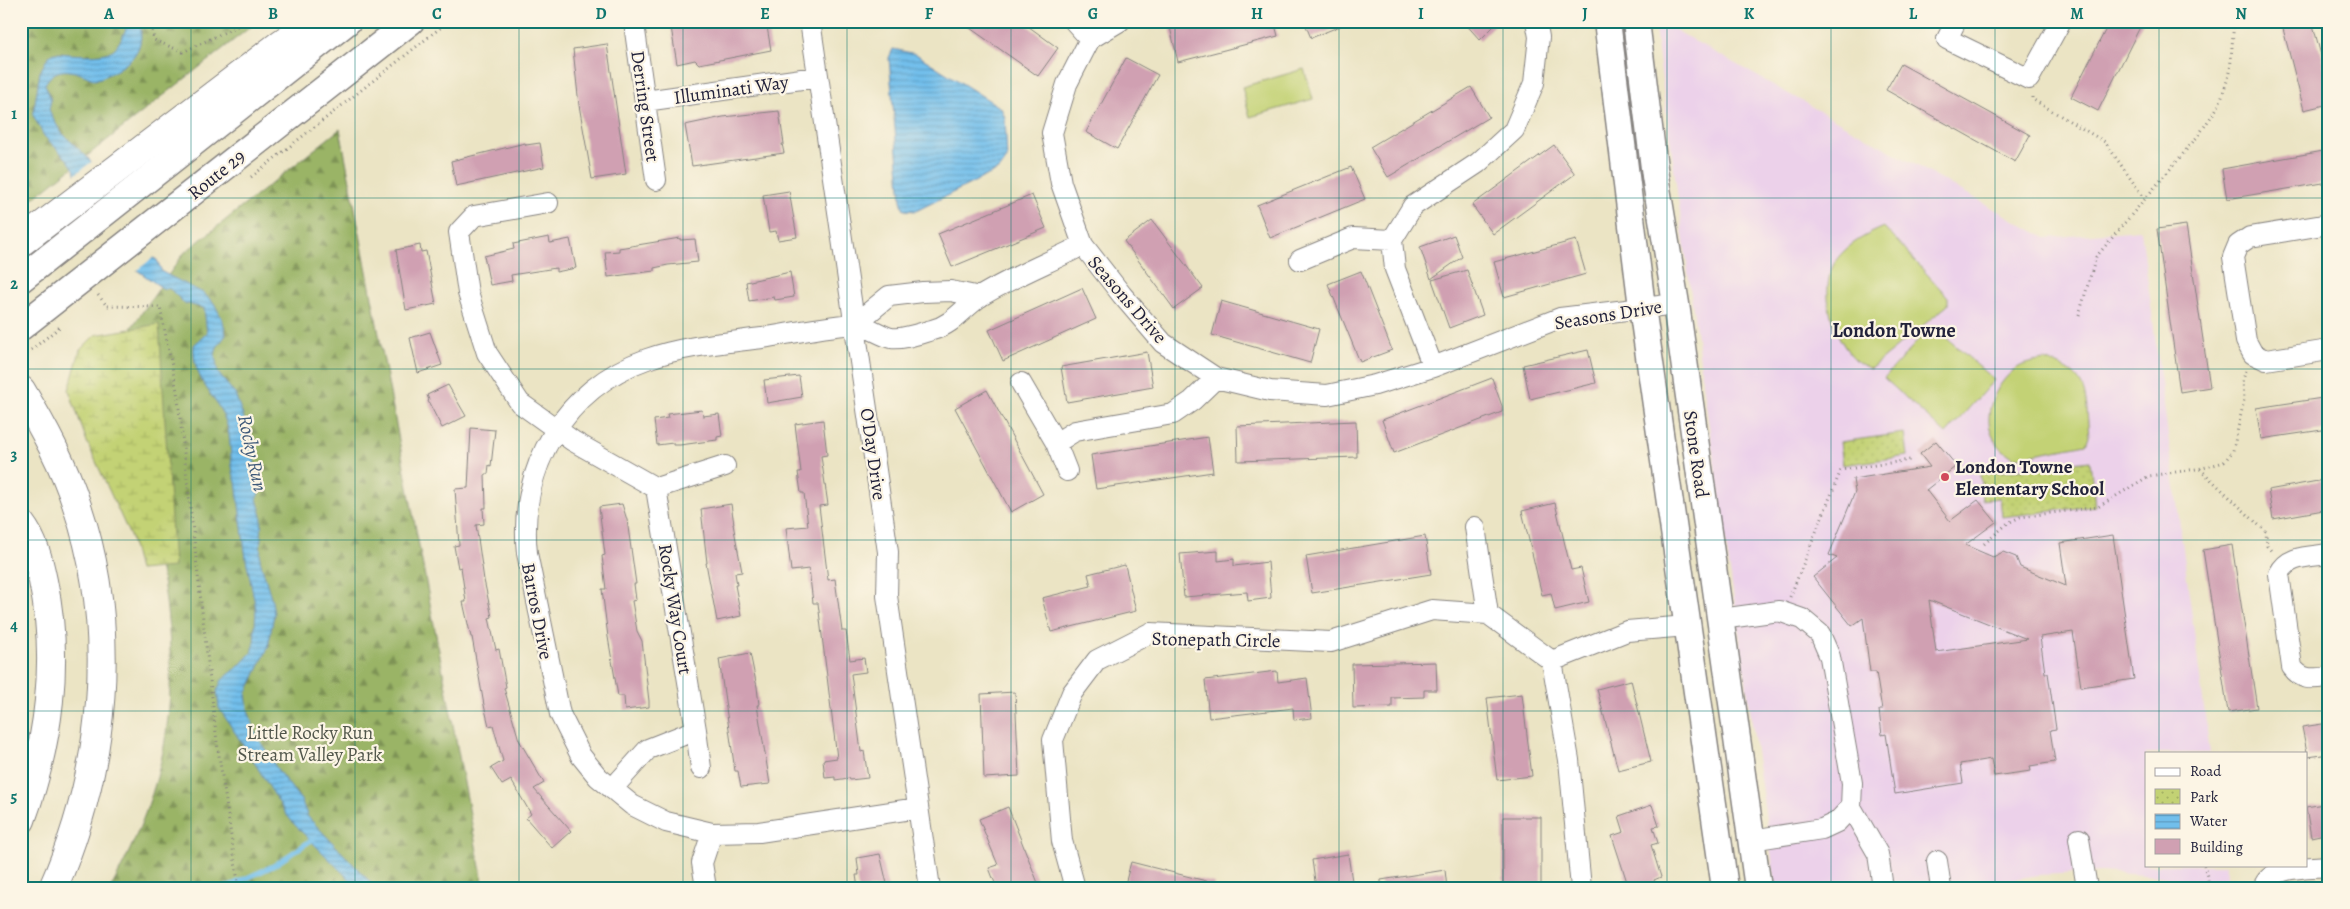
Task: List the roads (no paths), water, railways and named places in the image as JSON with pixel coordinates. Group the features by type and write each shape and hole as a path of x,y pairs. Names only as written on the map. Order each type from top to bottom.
{"highway":[{"path":"21,242 55,217 157,155 282,43 315,21"},
{"path":"21,390 61,464 77,505 88,542 96,589 101,642 100,697 95,750 88,788 70,846 53,888"},
{"path":"21,524 34,546 46,595 50,671 44,739 21,820"}],"main road":[{"name":"Route 29","path":"21,279 72,239 157,155 348,21"},
{"name":"Route 29","path":"21,327 411,21"},
{"name":"Stone Road","path":"1607,21 1642,307 1725,888"},
{"name":"Stone Road","path":"1636,21 1655,176 1676,304 1758,888"}],"street":[{"name":"O'Day Drive","path":"810,21 816,77 855,324 888,552 887,596 930,888"},
{"path":"1074,21 1090,39 1120,21"},
{"path":"1433,367 1395,269 1392,240 1413,206 1478,163 1514,130 1534,83 1539,37 1536,21"},
{"path":"1956,21 1947,39 2030,79 2062,21"},
{"name":"Derring Street","path":"635,31 656,180"},
{"name":"Seasons Drive","path":"1090,39 1067,84 1052,133 1061,183 1083,245 1163,343 1216,378 1270,391 1326,395 1376,385 1433,367 1560,318 1676,304"},
{"name":"Illuminati Way","path":"645,101 816,77"},
{"path":"548,203 474,216 459,232 468,293 487,353 520,403 573,441 656,488 725,466"},
{"path":"2329,224 2250,237 2238,245 2233,257 2246,341 2253,354 2266,360 2329,350"},
{"path":"1300,260 1353,238 1392,240"},
{"path":"855,324 893,338 935,329 957,318 980,297 1083,245"},
{"path":"855,324 889,296 951,291 980,297"},
{"name":"Barros Drive","path":"855,324 686,349 646,359 609,377 589,392 557,428 542,453 528,494 525,531 527,553 560,714 581,756 598,777 632,805 666,822 712,834 759,832 918,808"},
{"path":"1056,443 1075,431 1173,414 1216,378"},
{"path":"1021,383 1056,443 1067,470"},
{"name":"Rocky Way Court","path":"656,488 696,730 700,768"},
{"path":"1475,527 1488,614 1552,661 1568,760 1581,888"},
{"path":"2329,554 2292,560 2284,565 2279,574 2292,667 2298,675 2308,680 2329,677"},
{"name":"Stonepath Circle","path":"1075,888 1062,841 1053,740 1072,693 1097,660 1150,633 1331,642 1432,610 1488,614"},
{"path":"1721,620 1779,611 1802,619 1820,634 1830,657 1852,783 1851,807 1878,854 1883,888"},
{"path":"1552,661 1626,630 1687,626"},
{"path":"612,789 648,749 696,730"},
{"path":"1751,840 1822,829 1837,822 1851,807"},
{"path":"706,888 702,862 712,834"},
{"path":"2079,839 2086,888"},
{"path":"1937,861 1941,888"},
{"path":"2263,888 2268,877 2278,872 2329,866"}],"water":[{"name":"Rocky Run","path":"123,21 141,23 141,41 134,56 116,71 95,80 75,72 62,71 55,73 45,84 51,100 49,109 61,132 91,161 97,193 143,252 157,260 162,272 203,293 214,303 223,321 226,335 217,347 215,355 218,373 235,394 245,421 257,473 259,492 257,499 262,516 260,560 274,614 268,648 246,694 248,710 256,734 279,772 301,800 308,817 376,888 358,888 294,824 219,708 217,691 222,680 252,652 256,609 246,559 227,425 218,405 201,378 194,357 194,345 207,333 204,308 184,303 170,289 162,288 123,260 81,202 74,169 68,160 44,136 33,115 40,72 48,57 54,53 96,55 111,51 116,47 126,29"},
{"path":"893,49 916,54 1001,108 1005,118 1007,159 1000,169 916,211 904,210 901,200 889,58"}],"waterway":[{"path":"225,888 273,866 316,837"}],"place":[{"name":"London Towne Elementary School","path":"1945,477"}],"district":[{"name":"London Towne","path":"1894,330"}],"park label":[{"name":"Little Rocky Run Stream Valley Park","path":"310,743"}]}
